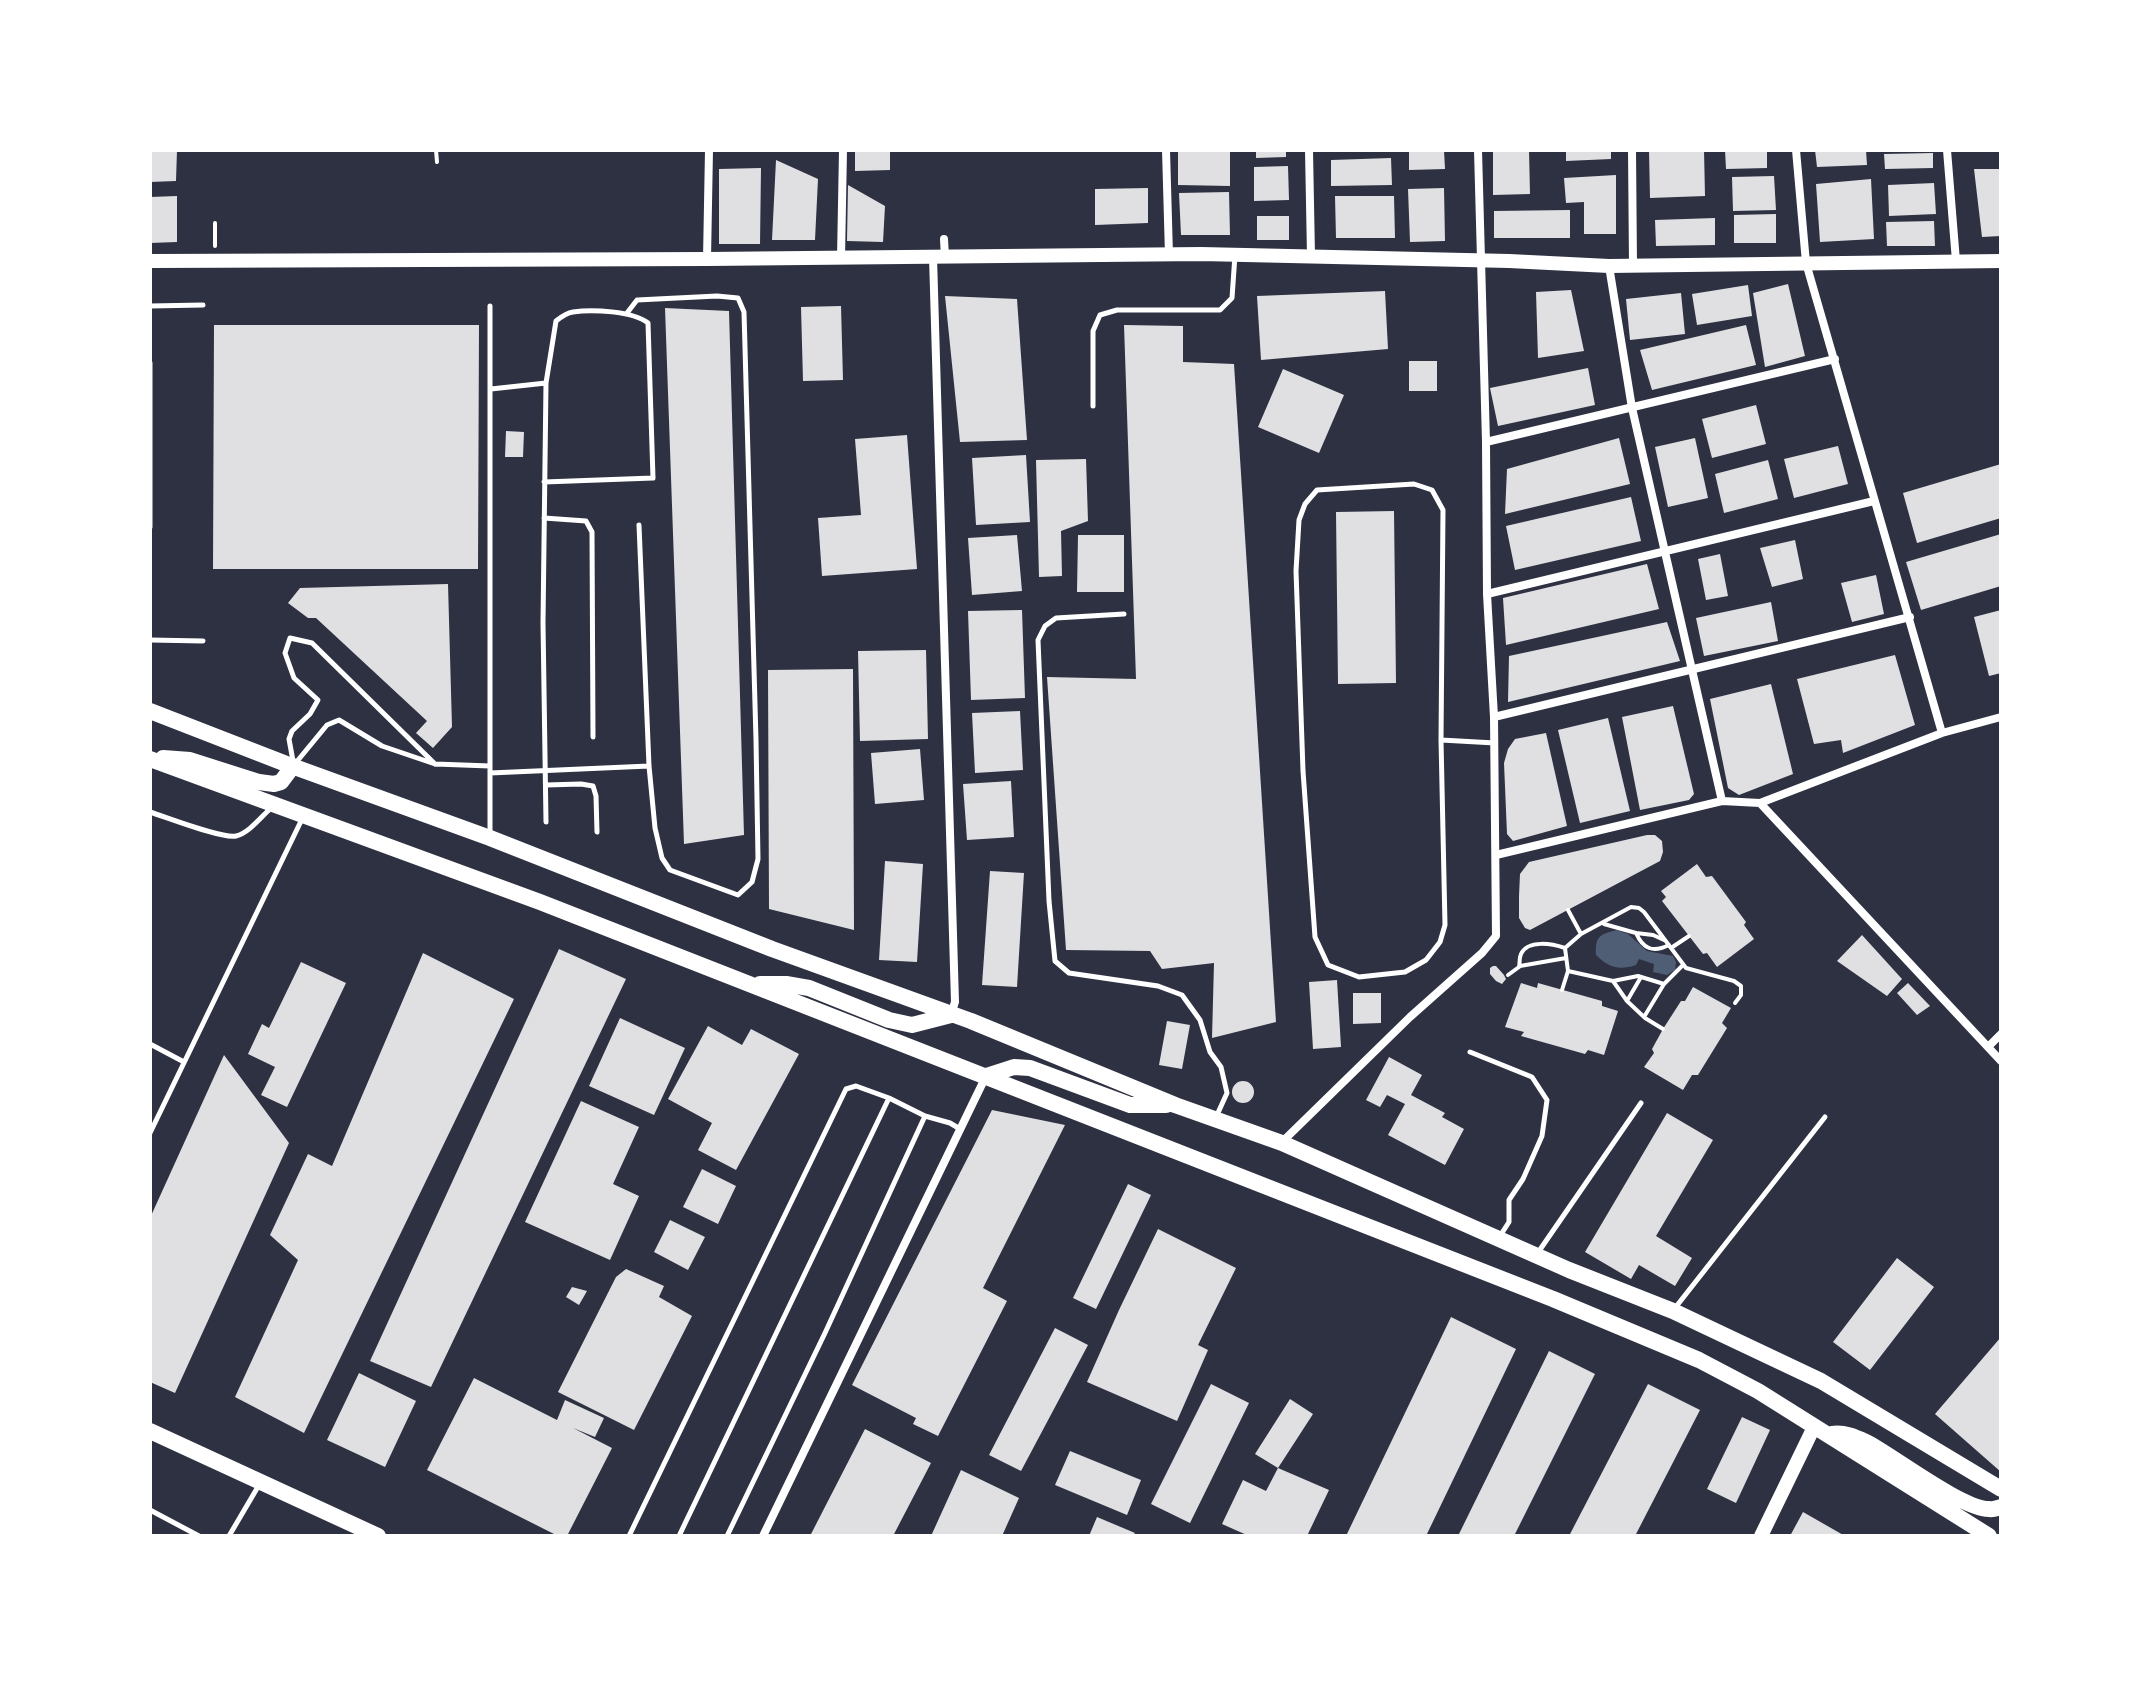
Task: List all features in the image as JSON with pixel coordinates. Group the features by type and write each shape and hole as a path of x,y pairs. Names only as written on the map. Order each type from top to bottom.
{"main road":[{"path":"150,711 951,1015 1175,1105 1282,1143 1536,1256 1673,1311 1821,1381 2001,1489"},
{"path":"150,758 190,760 274,784 281,782 293,766"},
{"path":"150,758 540,902 1553,1299 1684,1354 1758,1391 1989,1536"},
{"path":"750,984 786,984 809,988 889,1020 912,1025 951,1015"},
{"path":"986,1076 1014,1067 1030,1068 1130,1105 1175,1105"},
{"path":"150,1431 378,1536"},
{"path":"1820,1431 1858,1438 1970,1504 1988,1510 2001,1507"}],"street":[{"path":"841,258 843,150"},
{"path":"1166,150 1169,255"},
{"path":"1309,150 1311,256"},
{"path":"1282,1143 1410,1017 1482,953 1496,936 1495,743 1487,594 1478,150"},
{"path":"1632,150 1633,265"},
{"path":"1796,150 1806,263 1942,733"},
{"path":"1947,150 1956,261"},
{"path":"707,259 708,153"},
{"path":"944,239 939,257 955,989 951,1015"},
{"path":"150,261 1235,254 1609,266 2001,261"},
{"path":"1609,266 1632,408 1722,801"},
{"path":"1486,442 1835,359"},
{"path":"1487,594 1874,501"},
{"path":"1494,717 1910,617"},
{"path":"1496,855 1722,801 1760,803 1942,733 2001,717"},
{"path":"1760,803 2001,1061"},
{"path":"1988,1047 2001,1034"},
{"path":"763,1536 986,1076"},
{"path":"1761,1536 1820,1431"}],"lane":[{"path":"1093,406 1093,331 1100,315 1117,310 1220,310 1232,298 1235,254"},
{"path":"627,313 637,300 717,296 738,298 744,312 758,859 752,882 738,895 670,870 662,858 655,828 649,766 639,525"},
{"path":"150,306 203,305"},
{"path":"490,306 490,838"},
{"path":"544,482 653,478 648,323 640,317 627,313 569,312 556,321 546,383 544,482 546,822"},
{"path":"150,363 150,527"},
{"path":"491,389 546,383"},
{"path":"1414,484 1432,490 1443,510 1441,740 1445,925 1440,942 1426,960 1405,972 1359,977 1328,965 1315,937 1303,771 1296,571 1299,520 1305,504 1317,490 1414,484"},
{"path":"544,518 586,521 592,532 593,737"},
{"path":"1124,614 1056,618 1045,626 1038,640 1049,901 1055,961 1069,973 1158,986 1182,995 1200,1020 1210,1052 1221,1067 1227,1093 1215,1119"},
{"path":"293,766 289,739 292,731 310,714 318,700 294,678 285,653 290,638 312,643 435,764"},
{"path":"150,640 203,641"},
{"path":"293,766 327,725 339,720 382,746 435,764 546,770 649,766"},
{"path":"1441,740 1495,743"},
{"path":"546,785 593,786 597,832"},
{"path":"150,812 236,836 274,805"},
{"path":"150,1133 303,816"},
{"path":"150,1044 184,1062"},
{"path":"1470,1052 1532,1077 1547,1100 1542,1136 1523,1179 1509,1200 1509,1222 1499,1239"},
{"path":"629,1536 846,1089 856,1086 961,1129"},
{"path":"679,1536 889,1098"},
{"path":"1536,1256 1641,1103"},
{"path":"727,1536 925,1116"},
{"path":"1673,1311 1825,1117"},
{"path":"229,1536 260,1482"},
{"path":"150,1510 199,1536"}],"path":[{"path":"436,150 437,162"},
{"path":"1565,948 1581,934 1631,907 1639,908 1686,968 1734,981 1741,986 1741,995 1735,1003"},
{"path":"1568,910 1581,934"},
{"path":"1602,923 1653,935 1669,945"},
{"path":"1636,933 1640,943 1656,949 1689,936"},
{"path":"1520,966 1522,951 1531,946 1549,943 1565,948"},
{"path":"1562,990 1568,971 1565,948"},
{"path":"1508,975 1520,966 1566,958"},
{"path":"1644,1017 1664,984 1683,965"},
{"path":"1568,971 1613,981 1638,976 1664,984"},
{"path":"1627,1001 1641,977"},
{"path":"1613,981 1627,1001 1663,1029"}],"water":[{"path":"1617,930 1628,934 1647,951 1673,956 1675,970 1667,975 1653,972 1654,964 1639,959 1636,965 1624,968 1605,962 1596,955 1596,944 1603,935"}],"building":[{"path":"150,150 177,150 176,181 150,182"},
{"path":"855,150 890,150 890,170 855,171"},
{"path":"1178,150 1230,150 1230,186 1178,185"},
{"path":"1256,150 1286,150 1286,157 1256,158"},
{"path":"1409,150 1444,150 1445,169 1409,170"},
{"path":"1493,150 1529,150 1530,194 1493,195"},
{"path":"1566,150 1611,150 1611,159 1566,161"},
{"path":"1649,150 1704,150 1705,196 1650,198"},
{"path":"1725,150 1767,150 1767,168 1726,169"},
{"path":"1815,150 1866,150 1867,165 1817,167"},
{"path":"1933,153 1933,168 1885,169 1884,154"},
{"path":"1391,158 1392,185 1331,186 1331,160"},
{"path":"776,160 818,179 815,240 772,240"},
{"path":"1288,166 1289,200 1254,201 1254,167"},
{"path":"761,168 760,244 719,244 719,169"},
{"path":"1974,169 2001,169 2001,236 1982,237"},
{"path":"1616,175 1616,234 1584,234 1584,202 1566,203 1564,178"},
{"path":"1774,176 1776,210 1733,211 1732,177"},
{"path":"1871,179 1874,239 1820,242 1816,184"},
{"path":"1934,183 1936,214 1889,216 1888,185"},
{"path":"848,185 885,206 883,242 847,241"},
{"path":"1148,188 1148,223 1095,225 1095,189"},
{"path":"1444,188 1445,241 1410,242 1408,189"},
{"path":"1229,192 1230,235 1181,235 1179,193"},
{"path":"177,196 177,242 150,243 150,197"},
{"path":"1335,196 1394,196 1395,238 1336,238"},
{"path":"1570,210 1570,238 1494,238 1494,211"},
{"path":"1776,214 1776,243 1734,243 1734,215"},
{"path":"1257,216 1289,216 1289,240 1257,240"},
{"path":"1715,218 1715,245 1656,246 1655,220"},
{"path":"1934,221 1935,246 1887,246 1886,222"},
{"path":"1788,284 1805,356 1765,367 1753,293"},
{"path":"1748,285 1752,316 1697,325 1692,294"},
{"path":"1571,290 1584,351 1538,358 1536,292"},
{"path":"1385,291 1388,349 1261,360 1257,296"},
{"path":"1681,293 1685,334 1630,340 1626,299"},
{"path":"945,296 1017,299 1027,440 960,442"},
{"path":"841,306 843,380 803,381 801,307"},
{"path":"665,308 729,311 744,835 684,844"},
{"path":"214,325 479,325 478,569 213,569"},
{"path":"1124,325 1183,326 1183,362 1234,364 1276,1022 1212,1038 1214,963 1162,969 1150,951 1066,950 1047,677 1136,679"},
{"path":"1746,325 1756,365 1652,390 1640,350"},
{"path":"1409,361 1437,361 1437,391 1409,391"},
{"path":"1588,368 1595,405 1498,426 1490,388"},
{"path":"1283,369 1344,395 1319,453 1258,427"},
{"path":"1756,405 1766,444 1712,458 1702,419"},
{"path":"506,431 524,432 523,457 505,457"},
{"path":"907,435 917,569 822,576 818,518 861,515 855,439"},
{"path":"1619,438 1630,484 1505,514 1507,469"},
{"path":"1695,438 1708,498 1668,507 1655,447"},
{"path":"1838,446 1848,484 1794,498 1784,459"},
{"path":"1026,455 1030,522 976,525 972,458"},
{"path":"1086,459 1088,521 1061,531 1062,576 1039,577 1036,460"},
{"path":"1768,460 1778,499 1724,513 1715,474"},
{"path":"2001,464 2001,518 1917,543 1903,493"},
{"path":"1631,497 1641,541 1515,570 1506,526"},
{"path":"1394,511 1396,683 1338,684 1336,512"},
{"path":"2001,534 2001,586 1921,610 1906,562"},
{"path":"1017,535 1022,591 972,595 968,538"},
{"path":"1078,535 1124,535 1124,592 1077,592"},
{"path":"1795,540 1803,579 1772,587 1760,548"},
{"path":"1720,554 1728,596 1706,600 1698,559"},
{"path":"1647,564 1659,609 1506,645 1503,598"},
{"path":"1876,575 1884,614 1852,622 1841,583"},
{"path":"448,584 452,727 433,748 416,733 427,721 316,618 308,618 288,603 300,588"},
{"path":"1771,602 1778,641 1704,656 1696,618"},
{"path":"1022,610 1025,698 971,700 968,611"},
{"path":"2001,610 2001,673 1989,676 1974,617"},
{"path":"1667,622 1680,661 1508,702 1509,656"},
{"path":"926,650 928,739 860,741 858,651"},
{"path":"1895,655 1915,725 1843,753 1841,740 1814,744 1797,679"},
{"path":"853,669 854,930 769,909 768,670"},
{"path":"1771,684 1793,774 1739,795 1728,788 1710,699"},
{"path":"1673,706 1694,794 1689,800 1640,810 1622,717"},
{"path":"1020,711 1023,770 975,773 972,713"},
{"path":"1608,718 1630,811 1580,823 1558,730"},
{"path":"1546,733 1567,826 1513,841 1507,834 1504,763 1508,749 1515,739"},
{"path":"920,749 924,800 875,804 871,753"},
{"path":"1011,781 1014,837 967,840 963,784"},
{"path":"1655,835 1662,841 1660,861 1530,930 1525,928 1519,918 1520,874 1529,862"},
{"path":"885,861 923,864 917,962 879,960"},
{"path":"1697,864 1706,877 1712,876 1746,922 1744,925 1754,939 1717,967 1707,953 1703,954 1662,901 1666,897 1661,891"},
{"path":"990,871 1024,873 1017,987 982,985"},
{"path":"1862,935 1902,979 1887,996 1837,961"},
{"path":"559,949 626,979 431,1387 370,1361"},
{"path":"423,953 514,999 304,1433 235,1397 298,1260 270,1235 308,1154 332,1166"},
{"path":"301,962 346,983 287,1107 261,1095 275,1067 248,1054 262,1024 269,1028"},
{"path":"1493,966 1506,979 1502,984 1490,974"},
{"path":"1337,980 1341,1047 1313,1049 1309,982"},
{"path":"1521,983 1537,988 1538,983 1602,1001 1602,1006 1618,1011 1604,1055 1588,1050 1585,1054 1521,1036 1524,1032 1505,1027"},
{"path":"1908,983 1930,1006 1917,1015 1897,993"},
{"path":"1693,987 1731,1008 1722,1023 1727,1028 1698,1075 1692,1075 1683,1090 1644,1067 1654,1053 1652,1049 1663,1029"},
{"path":"1353,993 1381,993 1381,1023 1353,1024"},
{"path":"620,1018 685,1048 654,1115 589,1086"},
{"path":"1167,1021 1190,1025 1182,1069 1159,1065"},
{"path":"708,1026 742,1045 751,1029 799,1054 736,1170 698,1150 712,1123 668,1099"},
{"path":"224,1055 289,1143 175,1393 150,1382 150,1218"},
{"path":"1389,1057 1422,1075 1411,1095 1445,1113 1442,1117 1464,1129 1445,1165 1388,1135 1405,1104 1387,1095 1380,1107 1366,1100"},
{"path":"1243,1081 1251,1084 1254,1092 1251,1100 1243,1103 1235,1100 1232,1092 1235,1084"},
{"path":"581,1101 639,1127 613,1184 639,1196 610,1260 525,1222"},
{"path":"992,1110 1065,1125 983,1288 1007,1301 938,1436 913,1424 916,1418 852,1385"},
{"path":"1667,1113 1713,1140 1656,1236 1692,1258 1675,1286 1639,1265 1631,1279 1585,1252"},
{"path":"702,1169 736,1186 718,1224 683,1207"},
{"path":"1128,1184 1151,1195 1096,1309 1073,1298"},
{"path":"670,1220 705,1237 688,1270 654,1252"},
{"path":"1158,1229 1236,1268 1198,1345 1208,1350 1177,1421 1087,1382"},
{"path":"1897,1258 1934,1287 1870,1370 1833,1342"},
{"path":"626,1269 664,1286 659,1297 692,1316 634,1430 558,1392 616,1277"},
{"path":"572,1287 587,1291 579,1305 566,1297"},
{"path":"1451,1317 1516,1349 1426,1536 1346,1536"},
{"path":"1055,1328 1088,1345 1021,1471 989,1455"},
{"path":"2001,1337 2001,1472 1935,1414"},
{"path":"1549,1351 1595,1374 1514,1536 1458,1536"},
{"path":"359,1373 416,1401 385,1467 327,1440"},
{"path":"474,1378 557,1420 565,1400 604,1418 595,1437 573,1428 612,1448 567,1536 558,1536 427,1470"},
{"path":"1211,1384 1249,1403 1190,1523 1151,1504"},
{"path":"1648,1384 1700,1410 1635,1536 1569,1536"},
{"path":"1290,1399 1313,1414 1278,1468 1255,1454"},
{"path":"1742,1417 1770,1430 1736,1503 1707,1489"},
{"path":"865,1429 931,1463 893,1536 810,1536"},
{"path":"1070,1451 1141,1480 1127,1515 1055,1485"},
{"path":"1278,1468 1329,1490 1307,1536 1249,1536 1222,1524 1243,1480 1266,1491"},
{"path":"961,1470 1019,1498 1002,1536 931,1536"},
{"path":"1803,1512 1845,1536 1790,1536"},
{"path":"1097,1517 1135,1533 1133,1536 1089,1536"}]}
